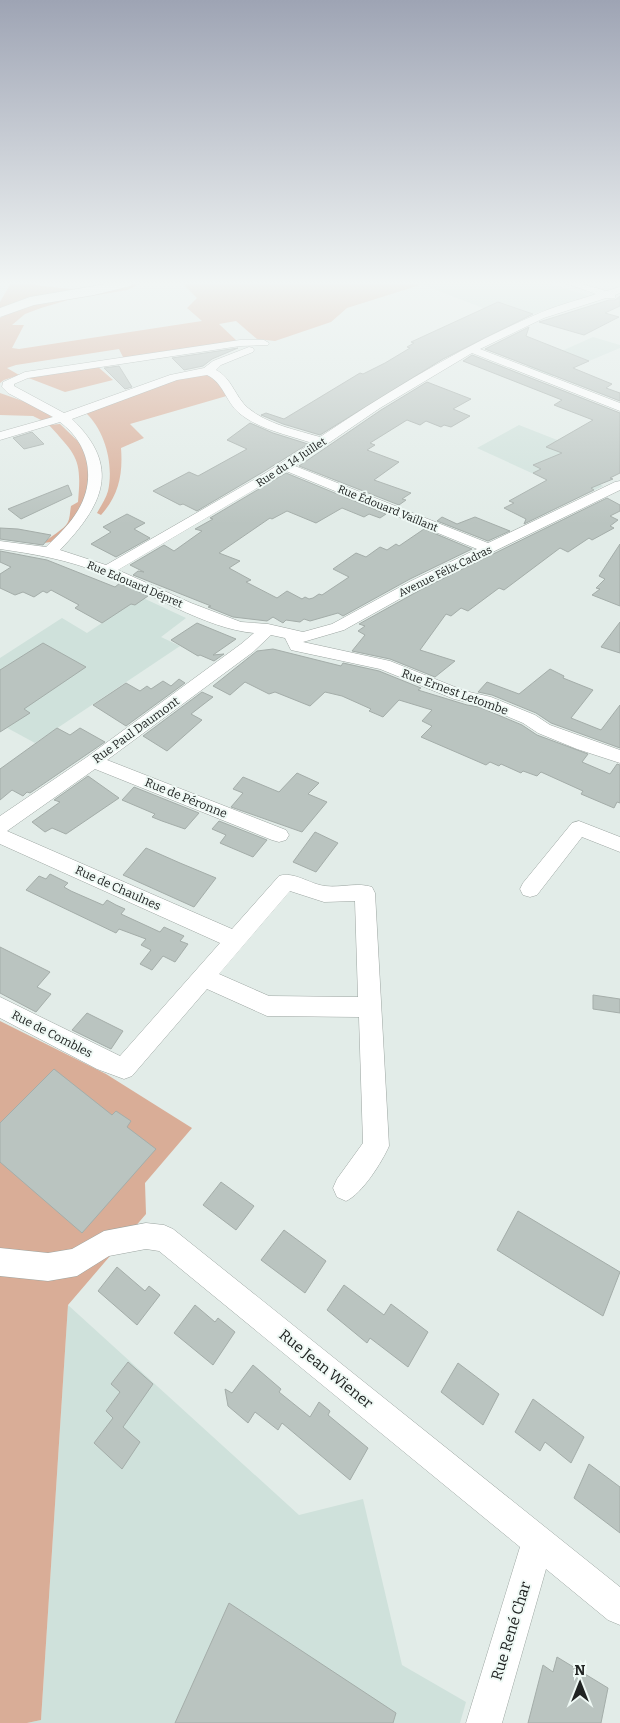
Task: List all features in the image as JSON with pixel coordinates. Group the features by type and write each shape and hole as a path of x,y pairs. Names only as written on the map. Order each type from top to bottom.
{"street":[{"path":"55,547 85,512 93,492 96,461 84,438 61,418 42,404 8,387 10,382 25,375 108,363"},
{"path":"0,436 61,418 174,377 208,371 217,363"},
{"name":"Rue du 14 Juillet","path":"107,570 286,467 402,388 446,363"},
{"path":"508,363 620,407"},
{"path":"208,371 218,376 229,388 237,403 251,415 322,442"},
{"name":"Rue Édouard Vaillant","path":"286,467 489,549"},
{"name":"Avenue Félix Cadras","path":"268,629 303,637 338,627 416,584 620,485"},
{"name":"Rue Edouard Dépret","path":"0,545 55,547 186,606 239,627 268,629"},
{"name":"Rue Paul Daumont","path":"0,826 93,761 247,648 268,629"},
{"name":"Rue Ernest Letombe","path":"292,635 297,646 384,666 460,694 485,701 529,719 544,729 583,745 620,757"},
{"name":"Rue de Péronne","path":"93,761 279,836"},
{"path":"530,889 578,828 620,845"},
{"name":"Rue de Chaulnes","path":"0,836 236,940"},
{"path":"346,1188 376,1146 370,1007 365,893 324,894 286,882 204,977 267,1006 370,1007"},
{"name":"Rue de Combles","path":"0,1007 105,1061 124,1068 204,977"},
{"name":"Rue Jean Wiener","path":"0,1262 48,1267 78,1262 104,1244 146,1236 164,1238 620,1608"},
{"name":"Rue René Char","path":"484,1723 538,1540"}],"shaded area":[{"path":"0,363 26,363 7,368 19,375 0,383"},
{"path":"534,363 583,363 551,377 526,367"},
{"path":"97,366 113,380 65,392 26,377"},
{"path":"212,374 230,395 130,424 144,438 121,448 119,484 112,500 101,515 97,513 108,491 110,481 109,459 103,438 93,420 86,413 163,382"},
{"path":"0,393 34,405 52,417 43,421 33,416 0,415"},
{"path":"60,424 87,450 89,492 80,512 57,541 44,543 66,525 71,506 78,502 79,476 76,459 49,425"},
{"path":"519,425 608,460 582,474 603,486 582,496 477,448"},
{"path":"141,597 186,618 161,637 180,646 35,743 0,724 0,658 62,618 87,633"},
{"path":"0,1021 106,1074 192,1128 145,1183 146,1214 68,1305 41,1720 27,1723 0,1723"},
{"path":"68,1305 299,1515 363,1499 402,1665 466,1702 460,1723 27,1723 41,1720"}],"building":[{"path":"177,363 206,363 203,366 184,370"},
{"path":"384,363 436,363 320,435 261,415 266,413 284,419 360,373 363,374"},
{"path":"469,363 493,363 620,413 620,473 610,478 613,479 591,488 594,490 524,524 526,519 504,508 514,503 509,501 547,480 533,473 541,469 533,465 562,453 546,447 593,420 554,405 562,400"},
{"path":"522,363 583,363 573,368 612,384 606,388 620,393 620,401"},
{"path":"119,366 132,387 125,389 104,368"},
{"path":"427,382 471,399 453,409 470,416 451,427 444,425 441,427 426,421 420,425 407,420 370,443 375,445 367,450 399,462 374,480 411,493 402,499 406,500 399,505 299,466 381,410"},
{"path":"250,423 273,433 308,444 197,511 183,504 180,505 153,491 189,472 198,476 247,449 227,440"},
{"path":"32,432 44,444 24,449 13,438"},
{"path":"286,473 386,514 380,518 369,514 364,517 342,508 316,523 287,511 272,519 270,518 219,553 240,561 229,568 251,580 246,582 277,598 287,591 302,599 305,597 313,598 319,594 322,595 349,577 333,569 356,553 366,557 380,547 387,550 396,544 399,546 424,529 472,549 410,579 343,616 338,613 310,621 304,619 300,622 286,620 283,623 273,617 267,621 233,617 208,607 211,606 133,575 138,571 144,572 130,565 164,545 174,551 202,531 195,529 213,519 210,518"},
{"path":"68,485 72,495 21,519 8,509"},
{"path":"607,498 620,505 620,511 610,516 618,520 610,526 614,528 592,540 589,538 568,552 560,548 504,590 499,588 468,611 461,608 451,616 446,614 420,650 455,661 435,677 390,659 352,651 365,635 358,631 365,626 359,624 422,589"},
{"path":"127,514 145,523 134,529 150,538 116,557 91,544 111,532 103,527"},
{"path":"442,517 457,524 475,517 510,531 488,541 437,521"},
{"path":"0,528 51,535 43,545 0,539"},
{"path":"620,544 620,606 592,595 600,589 596,588 605,579 599,576"},
{"path":"0,551 47,560 115,587 120,583 148,596 135,605 131,604 102,623 75,608 79,605 51,590 47,593 43,591 34,597 23,592 15,595 0,588 0,574 11,567 0,562"},
{"path":"620,622 620,653 601,647"},
{"path":"197,623 236,639 213,655 224,654 214,661 200,655 198,656 171,640"},
{"path":"43,643 86,667 24,709 30,713 0,732 0,670"},
{"path":"273,649 341,666 343,663 379,671 421,688 418,690 479,707 522,725 537,735 588,754 582,762 610,774 617,764 620,765 620,803 617,802 614,808 581,794 583,791 541,772 537,776 523,771 521,773 501,764 499,766 490,762 486,765 421,737 432,726 422,721 432,710 399,700 383,717 369,711 371,709 342,696 325,692 310,706 275,692 269,694 245,682 230,695 213,686 257,651"},
{"path":"550,669 564,676 563,678 593,690 571,718 601,730 620,705 620,748 551,723 536,713 492,695 478,692 487,682 519,694"},
{"path":"179,679 185,683 126,726 93,705 126,683 140,691 147,686 151,689 163,681 171,686"},
{"path":"202,692 213,697 191,714 202,720 167,751 143,736"},
{"path":"57,728 70,735 80,728 105,742 30,793 27,792 23,796 12,790 0,800 0,769"},
{"path":"297,773 319,783 308,794 327,802 302,832 231,807 243,793 233,789 243,777 279,792"},
{"path":"88,776 119,798 66,834 52,828 45,832 32,822 60,802 54,800"},
{"path":"134,787 199,813 185,829 152,817 155,814 122,800"},
{"path":"219,821 267,840 253,857 220,843 226,835 212,829"},
{"path":"315,832 338,843 316,872 293,862"},
{"path":"146,848 216,878 194,907 123,875"},
{"path":"50,874 68,883 64,887 71,891 103,905 107,900 125,909 121,914 160,932 164,927 184,936 180,941 188,944 175,962 163,956 152,970 140,964 151,950 141,945 146,939 119,929 116,933 26,890 39,876 46,879"},
{"path":"0,947 50,972 37,987 51,994 36,1012 0,993"},
{"path":"593,995 620,999 620,1013 593,1009"},
{"path":"87,1013 123,1031 111,1049 72,1030"},
{"path":"54,1069 112,1115 116,1111 131,1121 127,1127 156,1149 82,1233 0,1162 0,1123"},
{"path":"221,1182 254,1206 236,1230 203,1205"},
{"path":"518,1211 620,1272 603,1316 497,1250"},
{"path":"284,1230 326,1261 305,1293 261,1260"},
{"path":"117,1267 145,1291 149,1286 160,1295 137,1325 98,1291"},
{"path":"344,1285 384,1315 391,1304 428,1332 408,1367 370,1338 367,1343 327,1310"},
{"path":"195,1305 215,1322 218,1318 235,1332 213,1365 174,1333"},
{"path":"128,1362 153,1384 123,1427 140,1442 122,1469 94,1443 113,1418 106,1411 120,1392 111,1384"},
{"path":"458,1363 499,1394 483,1425 441,1392"},
{"path":"253,1365 281,1389 279,1392 310,1417 319,1402 330,1411 328,1415 368,1448 350,1480 282,1423 278,1430 255,1412 248,1423 228,1406 225,1389 232,1393"},
{"path":"533,1399 584,1437 571,1463 545,1442 540,1451 515,1432"},
{"path":"589,1464 620,1487 620,1533 574,1498"},
{"path":"229,1603 396,1713 393,1723 175,1723"},
{"path":"557,1657 608,1688 601,1723 528,1723 543,1665 553,1672"}]}
